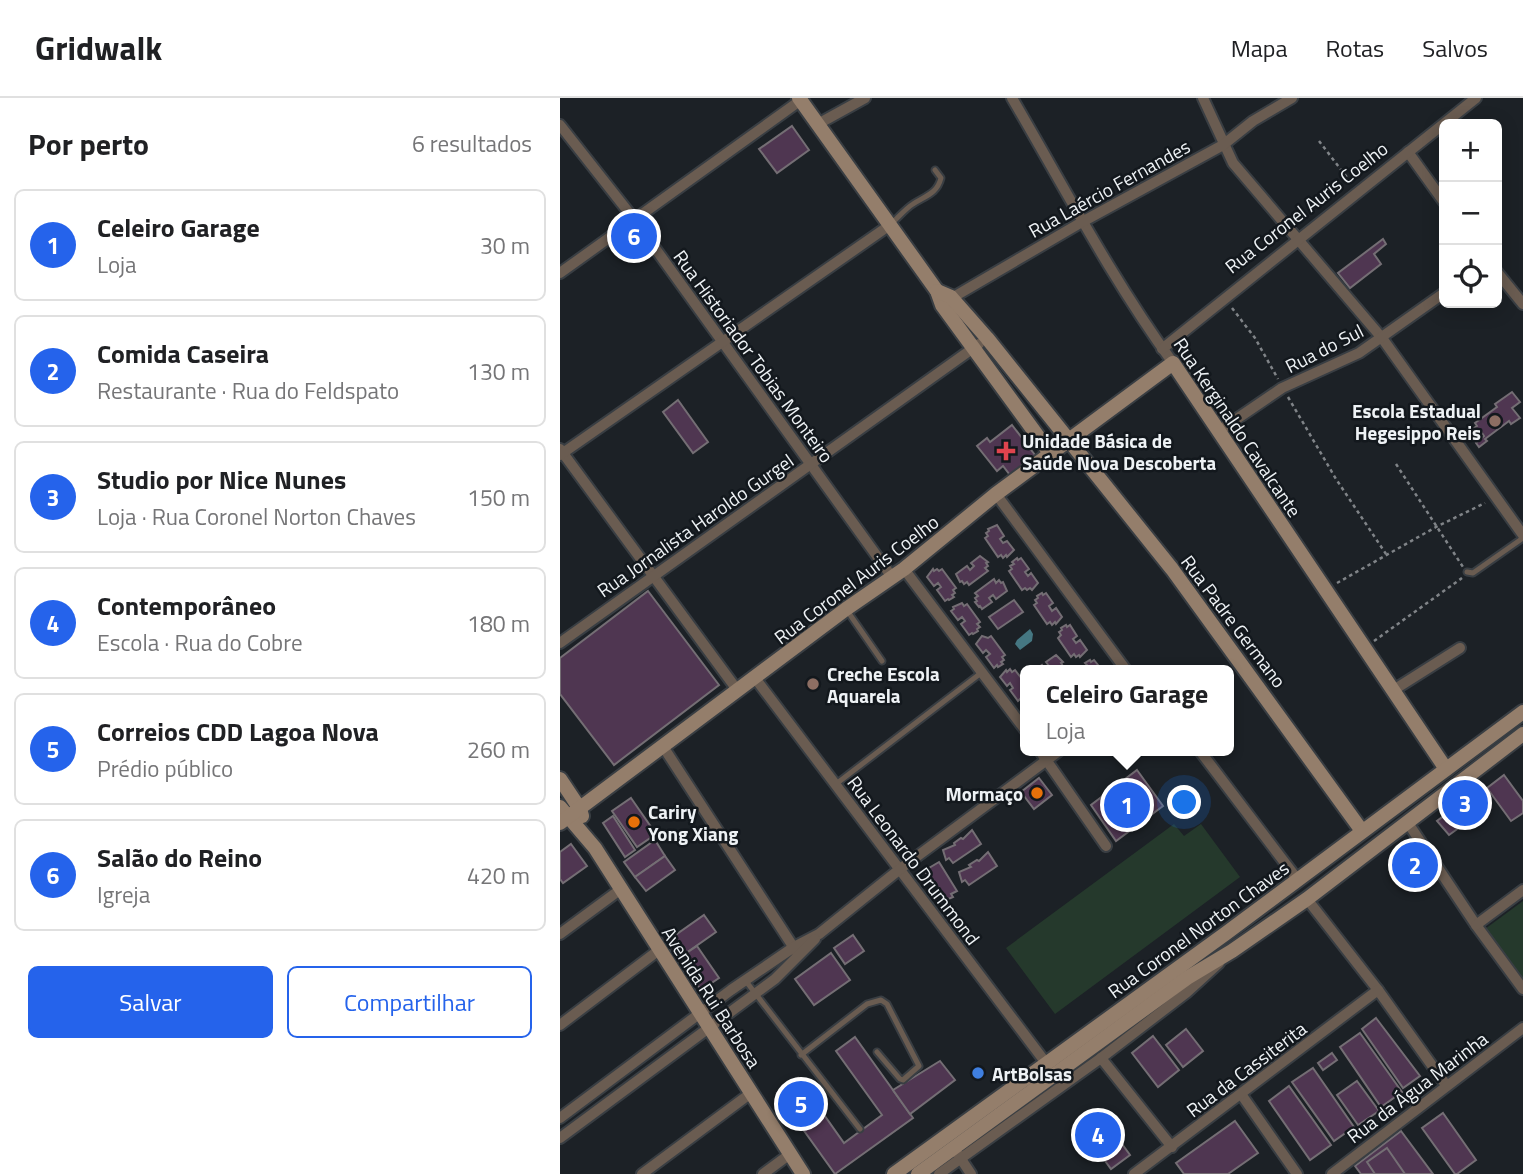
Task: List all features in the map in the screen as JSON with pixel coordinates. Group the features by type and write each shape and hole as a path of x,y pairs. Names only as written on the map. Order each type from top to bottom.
{"street":[{"path":"818,124 864,98"},
{"name":"Rua Kerginaldo Cavalcante","path":"1012,98 1082,222 1162,349 1446,769"},
{"path":"1203,98 1223,145 1246,179 1382,338 1523,537"},
{"name":"Rua Laércio Fernandes","path":"943,298 1223,145 1253,121 1292,98"},
{"name":"Rua Coronel Auris Coelho","path":"1162,349 1476,98"},
{"path":"560,273 800,99 892,223 943,298 973,349 1050,453"},
{"name":"Rua Historiador Tobias Monteiro","path":"560,125 634,219 811,463 898,573 982,672 1020,723"},
{"path":"1408,152 1439,195"},
{"path":"738,691 561,452 892,223"},
{"path":"1502,278 1523,304"},
{"name":"Rua do Sul","path":"1219,431 1282,388 1359,353 1439,297"},
{"name":"Rua Padre Germano","path":"943,298 987,338 1172,569 1362,831"},
{"name":"Rua Jornalista Haroldo Gurgel","path":"560,643 987,338"},
{"name":"Rua Coronel Auris Coelho","path":"567,814 664,748 846,609 898,573 1067,440 1173,363"},
{"path":"996,494 1122,665"},
{"path":"1392,691 1460,648"},
{"name":"Rua Leonardo Drummond","path":"755,678 1046,1063"},
{"name":"Rua Coronel Norton Chaves","path":"894,1174 1298,880 1523,712"},
{"path":"1503,727 1510,726 1516,731 1517,738"},
{"name":"Rua Coronel Norton Chaves","path":"939,1174 957,1153 1187,978 1233,951 1307,900 1517,738"},
{"path":"664,748 797,951"},
{"path":"560,1138 754,995 797,951 1043,756"},
{"path":"1045,756 1106,846"},
{"path":"1204,756 1298,880"},
{"name":"Avenida Rui Barbosa","path":"560,779 567,814 589,840 803,1174"},
{"path":"1408,823 1476,925 1523,989"},
{"path":"1341,848 1337,856 1339,860 1352,864"},
{"path":"560,934 621,889"},
{"path":"1476,925 1523,890"},
{"path":"1307,900 1447,1084"},
{"path":"560,1025 659,950"},
{"path":"560,1118 745,980 797,951"},
{"name":"Rua Coronel Norton Chaves","path":"918,1174 957,1153 1101,1058 1186,993 1233,951"},
{"name":"Rua da Cassiterita","path":"1134,1174 1378,990"},
{"name":"Rua da Água Marinha","path":"1336,1173 1447,1084 1523,1028"},
{"path":"1101,1058 1172,1147"},
{"path":"642,1174 751,1093"},
{"path":"1241,1094 1297,1174"},
{"path":"957,1153 971,1174"},
{"path":"763,1174 790,1154"}],"lane":[{"path":"892,223 913,204 928,197 937,188 941,178 935,170"},
{"path":"1467,573 1473,573 1523,537"},
{"path":"846,609 883,661"},
{"path":"836,784 982,672"},
{"path":"745,980 860,1129"},
{"path":"801,1055 867,1004 881,1000 887,1004 919,1066 903,1080 877,1052"}],"path":[{"path":"1319,141 1358,192"},
{"path":"1224,297 1255,338 1336,479 1386,554"},
{"path":"1364,649 1467,573 1396,464"},
{"path":"1325,590 1386,554 1497,497"}],"green space":[{"path":"1174,824 1184,836 1201,824 1240,877 1055,1014 1006,948"},
{"path":"1523,901 1523,983 1485,929"}],"water":[{"path":"1030,629 1033,634 1032,641 1020,650 1015,644"}],"building":[{"path":"792,126 809,150 777,173 759,149"},
{"path":"1383,239 1386,244 1374,254 1381,264 1350,288 1338,273"},
{"name":"Escola Estadual Hegesippo Reis","path":"1512,392 1520,402 1512,408 1520,418 1511,424 1509,421 1485,439 1487,441 1479,447 1476,443 1484,436 1480,430 1471,436 1468,432 1477,426 1475,423 1497,407 1495,404"},
{"path":"678,400 708,442 693,453 663,412"},
{"name":"Unidade Básica de Saúde Nova Descoberta","path":"1012,425 1035,455 1010,475 1003,466 997,471 977,446 987,438 990,442"},
{"path":"997,525 1004,536 1000,539 1003,543 1007,541 1014,550 1003,558 1001,555 998,557 985,538 988,536 988,529"},
{"path":"980,556 988,562 985,568 988,571 969,585 967,582 960,582 956,574 967,566 970,570 974,566 971,563"},
{"path":"1021,558 1029,569 1025,572 1028,576 1031,573 1038,583 1032,590 1022,590 1009,571 1014,564 1012,562"},
{"path":"933,569 942,569 956,588 953,590 954,597 945,601 937,590 941,587 938,583 934,586 927,577"},
{"path":"994,579 996,583 999,580 1003,582 1007,591 996,599 993,595 989,598 992,602 982,609 975,602 978,596 975,593"},
{"path":"648,591 719,685 614,765 560,694 560,658"},
{"path":"1046,593 1053,603 1049,606 1052,611 1056,608 1062,617 1056,624 1047,624 1034,605 1037,603 1037,596"},
{"path":"1014,600 1023,612 998,629 989,617"},
{"path":"962,603 964,606 967,604 980,622 977,624 980,627 978,631 973,634 969,635 961,624 965,621 962,617 958,620 951,611"},
{"path":"1070,625 1077,636 1073,639 1076,643 1080,640 1087,650 1080,657 1074,654 1071,657 1058,638 1061,628"},
{"path":"982,636 991,636 1005,655 1002,657 1003,664 994,668 986,657 990,654 986,650 983,653 976,644"},
{"path":"1056,655 1063,662 1062,665 1048,665 1046,662"},
{"path":"1094,660 1098,665 1087,665 1085,663"},
{"path":"1010,669 1012,672 1015,670 1020,676 1018,701 1010,690 1013,688 1010,683 1007,686 1000,677 1006,670 1007,672"},
{"path":"1137,770 1163,806 1116,841 1091,805"},
{"path":"1504,775 1523,801 1523,813 1511,821 1487,788"},
{"name":"Mormaço","path":"1039,778 1052,795 1034,809 1021,792"},
{"path":"631,798 656,834 637,847 612,811"},
{"path":"1466,799 1478,814 1449,835 1437,821"},
{"path":"613,816 635,850 625,857 603,823"},
{"path":"972,830 981,844 953,863 949,858 946,860 943,850 955,845 954,843"},
{"path":"655,840 665,856 635,877 624,862"},
{"path":"571,844 587,866 563,883 560,879 560,852"},
{"path":"988,852 997,866 969,885 965,880 962,882 959,872 971,867 969,865 979,861"},
{"path":"665,856 675,870 646,891 635,877"},
{"path":"939,862 957,891 951,894 953,897 944,901 939,888 937,890 933,880 924,871"},
{"path":"704,915 716,932 679,958 667,941"},
{"path":"853,935 864,951 845,964 834,948"},
{"path":"697,946 719,978 701,990 679,958"},
{"path":"831,953 850,980 814,1005 795,979"},
{"path":"1376,1018 1420,1076 1403,1088 1362,1029"},
{"path":"1186,1029 1203,1051 1183,1067 1166,1045"},
{"path":"1360,1033 1402,1092 1381,1107 1340,1047"},
{"path":"1153,1036 1179,1070 1158,1087 1132,1053"},
{"path":"855,1037 913,1118 835,1174 777,1093 798,1078 844,1143 882,1115 836,1051"},
{"path":"1332,1053 1337,1060 1323,1070 1318,1063"},
{"path":"940,1061 955,1080 910,1114 893,1090"},
{"path":"1313,1068 1354,1127 1334,1141 1292,1082"},
{"path":"1357,1081 1379,1111 1358,1125 1337,1095"},
{"path":"1289,1086 1331,1145 1310,1160 1269,1101"},
{"path":"1443,1113 1476,1160 1457,1174 1422,1128"},
{"path":"1235,1121 1258,1153 1228,1174 1184,1174 1176,1163"},
{"path":"1109,1126 1130,1155 1111,1169 1090,1140"},
{"path":"1401,1131 1433,1174 1361,1174 1355,1166"},
{"path":"1387,1148 1405,1174 1375,1174 1367,1162"}],"place":[{"name":"Salão do Reino","path":"634,236"},
{"name":"Escola Estadual Hegesippo Reis","path":"1495,421"},
{"name":"Unidade Básica de Saúde Nova Descoberta","path":"1006,451"},
{"name":"Creche Escola Aquarela","path":"813,684"},
{"name":"Mormaço","path":"1037,793"},
{"name":"Studio por Nice Nunes","path":"1465,803"},
{"name":"Celeiro Garage","path":"1127,805"},
{"name":"Cariry Yong Xiang","path":"634,822"},
{"name":"Comida Caseira","path":"1415,865"},
{"name":"ArtBolsas","path":"978,1073"},
{"name":"Correios CDD Lagoa Nova","path":"801,1104"},
{"name":"Contemporâneo","path":"1098,1135"}]}
